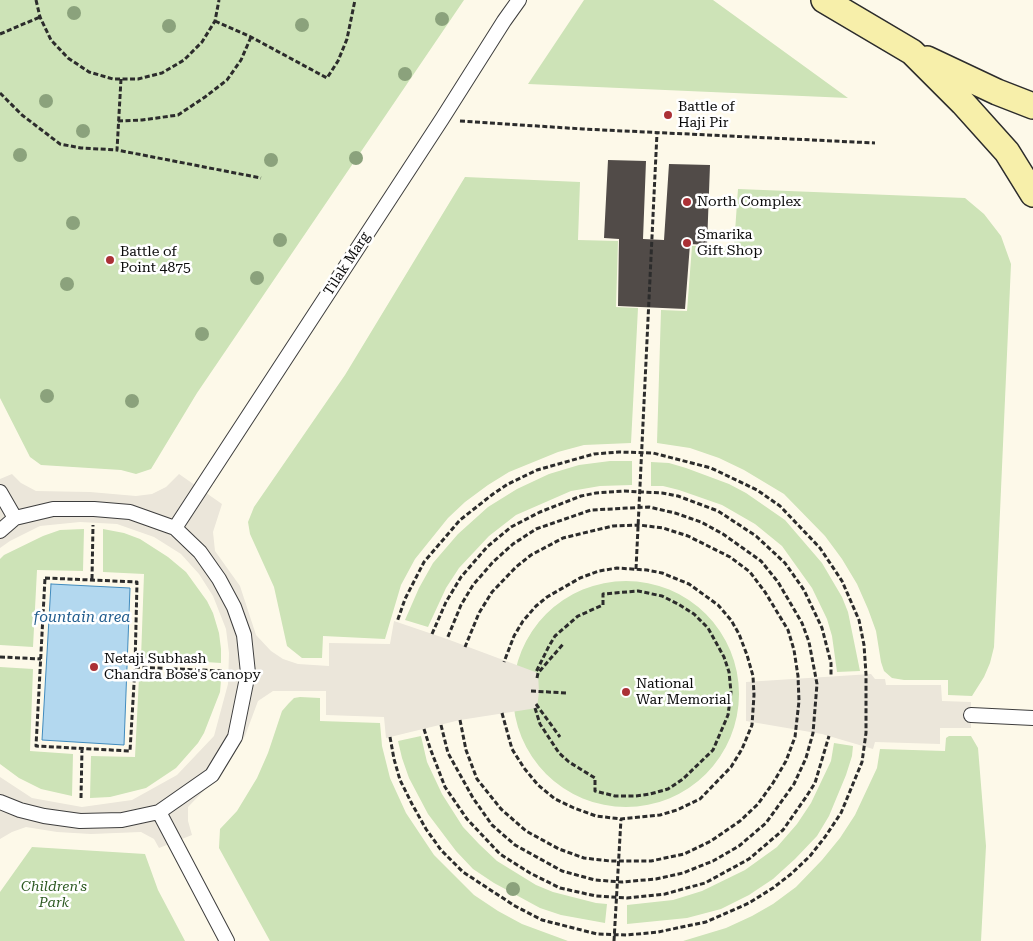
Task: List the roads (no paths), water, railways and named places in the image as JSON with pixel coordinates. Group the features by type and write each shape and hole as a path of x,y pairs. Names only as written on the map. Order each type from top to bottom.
{"main road":[{"path":"824,0 912,52 997,92 1033,106"},
{"path":"912,52 1007,152 1033,194"}],"street":[{"name":"Tilak Marg","path":"175,528 519,0"},
{"path":"0,492 15,518"},
{"path":"0,531 15,518 53,509 94,509 130,512 175,528 200,552 234,607 244,635 248,673 235,736 212,775 160,812 122,820 80,821 44,816 20,810 0,802"},
{"path":"971,715 1033,718"},
{"path":"160,812 226,941"}],"water":[{"name":"fountain area","path":"51,584 130,588 124,745 42,740"}],"place":[{"name":"Battle of Haji Pir","path":"668,115"},
{"name":"North Complex","path":"687,202"},
{"name":"Smarika Gift Shop","path":"687,243"},
{"name":"Battle of Point 4875","path":"110,260"},
{"name":"Netaji Subhash Chandra Bose's canopy","path":"94,667"},
{"name":"National War Memorial","path":"626,692"}],"park label":[{"name":"Children's Park","path":"54,896"}]}
